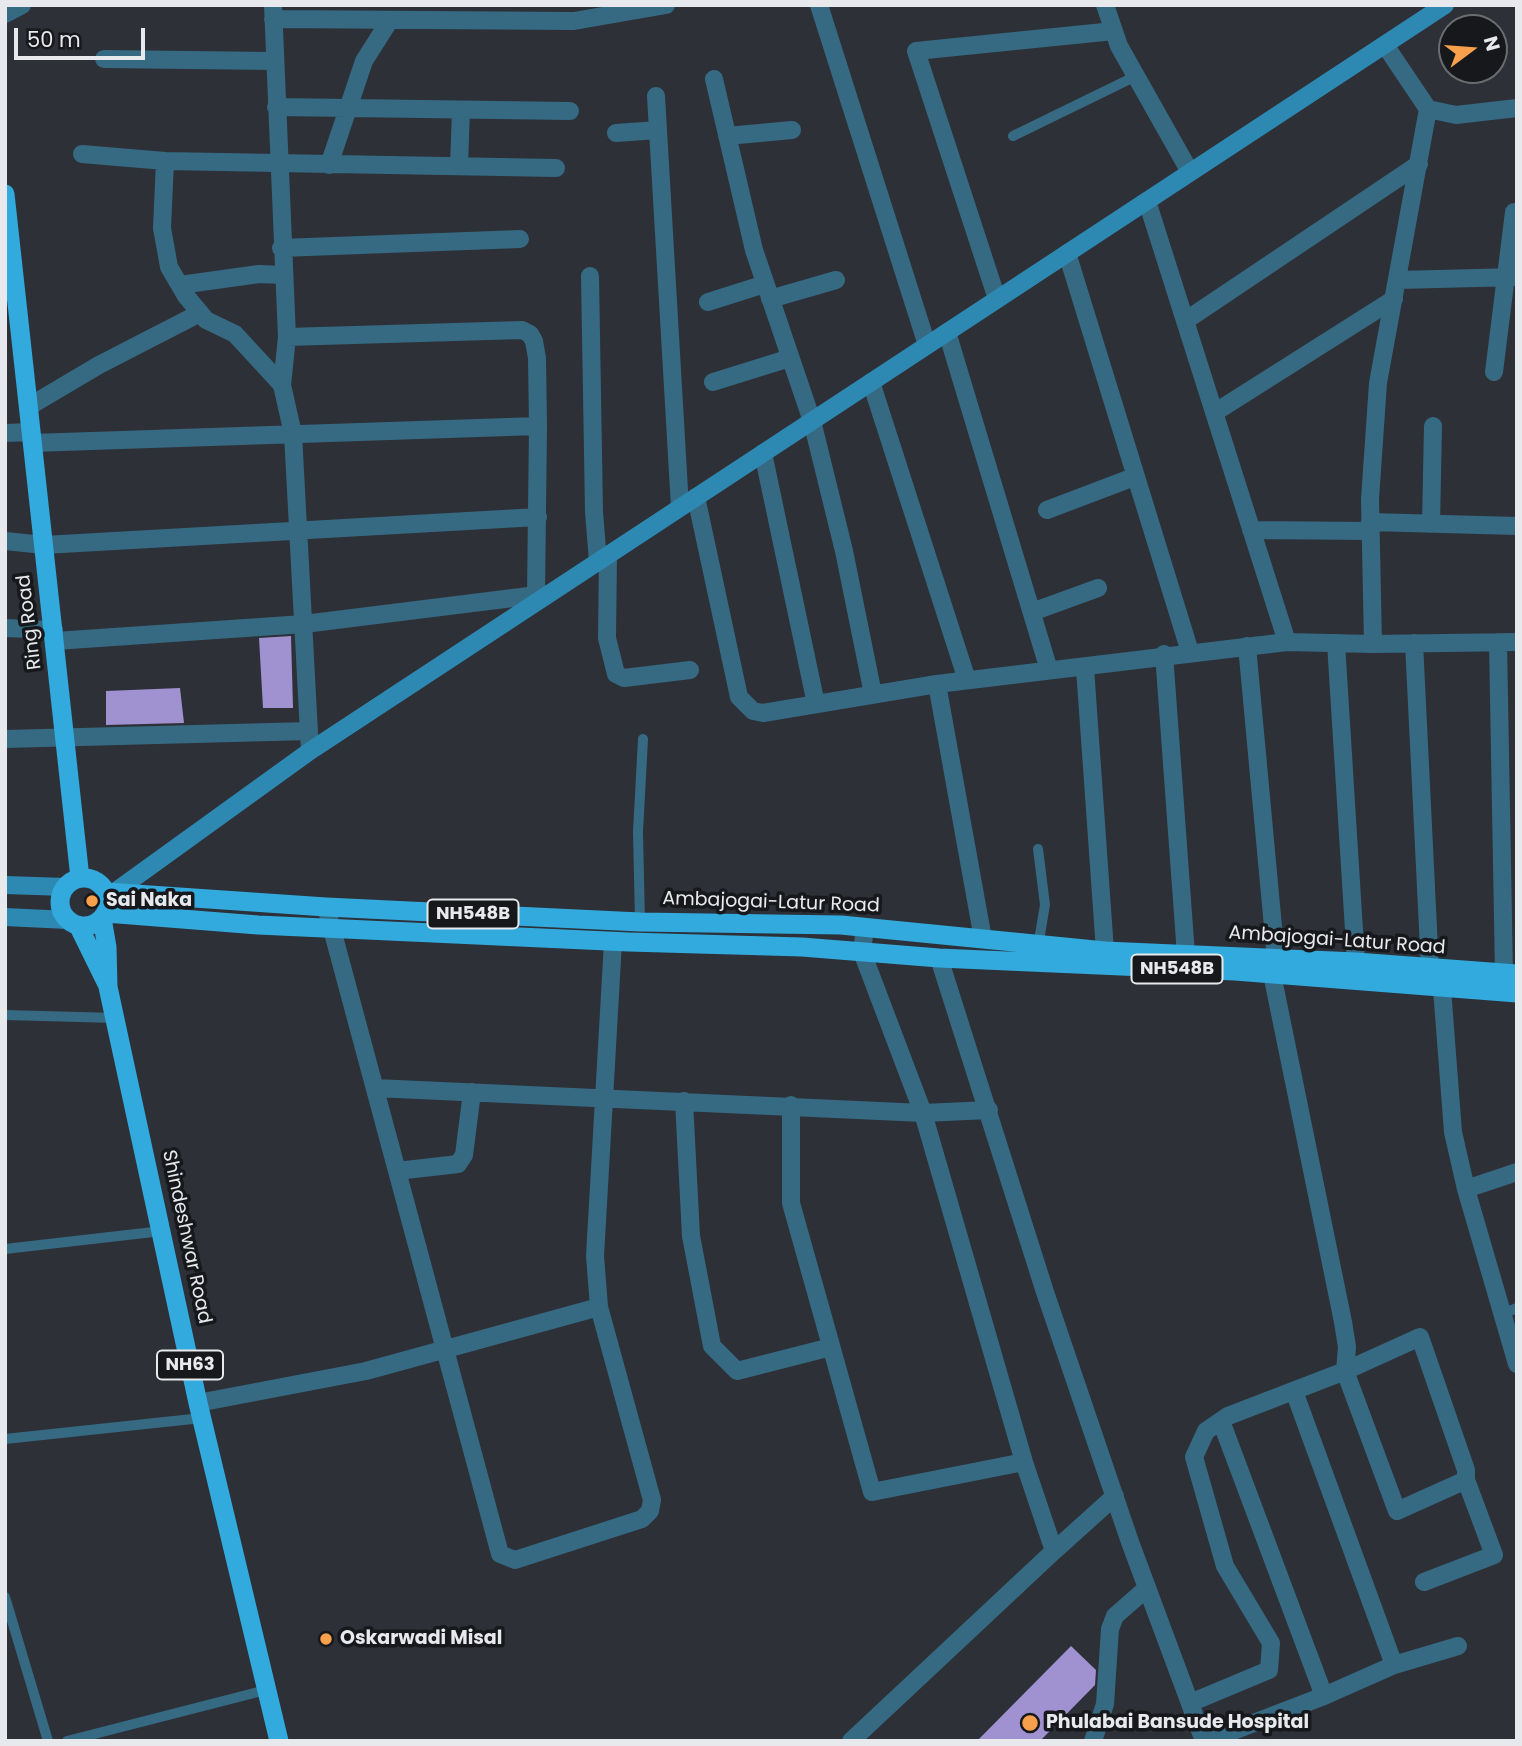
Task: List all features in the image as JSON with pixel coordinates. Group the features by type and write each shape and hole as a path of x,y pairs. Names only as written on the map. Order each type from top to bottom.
{"highway":[{"name":"Ring Road","path":"5,194 67,737 73,882"},
{"name":"Ambajogai-Latur Road","path":"73,882 100,883 111,891 326,907 640,922 865,927 1038,946 1186,955 1274,967 1356,962 1510,974"},
{"path":"73,882 60,904 73,923"},
{"path":"104,916 111,891"},
{"name":"NH548B","path":"73,923 91,925 104,916 330,929 862,951 939,958 1274,967 1442,989 1517,993"},
{"name":"Shindeshwar Road","path":"104,916 108,987 200,1410 279,1741"},
{"name":"Shindeshwar Road","path":"73,923 108,987"}],"main road":[{"path":"111,891 310,751 542,594 603,558 1445,5"},
{"name":"Ambajogai-Latur Road","path":"5,885 73,882"},
{"path":"5,917 73,923"}],"street":[{"path":"5,14 22,5"},
{"path":"310,751 293,434 282,385 287,337 281,248 273,12 390,20 574,21 666,5"},
{"path":"819,5 927,345"},
{"path":"1105,5 1114,31 1136,76 1191,172"},
{"path":"329,165 364,61 390,20"},
{"path":"997,299 916,51 1114,31"},
{"path":"1373,644 1370,526 1378,383 1428,109 1385,45"},
{"path":"104,59 274,61"},
{"path":"714,79 754,250 812,421 844,551 873,694"},
{"path":"656,96 680,507"},
{"path":"276,107 570,111"},
{"path":"1428,109 1457,115 1517,108"},
{"path":"459,166 461,110"},
{"path":"616,133 658,130"},
{"path":"727,136 792,130"},
{"path":"82,154 165,161 556,168"},
{"path":"165,161 162,228 169,267 206,320 235,334 282,385"},
{"path":"1185,321 1419,164"},
{"path":"1147,201 1287,642"},
{"path":"1494,372 1510,278 1514,212"},
{"path":"281,248 520,239"},
{"path":"1067,253 1134,478 1190,652"},
{"path":"180,285 258,274 283,275"},
{"path":"590,276 594,512 603,558 607,638 611,662 616,674 624,678 690,670"},
{"path":"1398,280 1510,278"},
{"path":"708,302 836,280"},
{"path":"1214,413 1394,299"},
{"path":"29,407 99,365 200,313"},
{"path":"5,628 55,635 304,624 542,594 534,341 522,330 287,337"},
{"path":"947,332 1049,670"},
{"path":"713,382 790,358"},
{"path":"871,382 967,680"},
{"path":"5,433 31,438 293,434 538,426"},
{"path":"1431,524 1433,426"},
{"path":"763,453 816,704"},
{"path":"1047,510 1134,478"},
{"path":"696,497 739,697 753,711 763,713 937,684 1085,668 1164,654 1287,642 1517,642"},
{"path":"5,541 44,545 538,517"},
{"path":"1251,530 1431,524 1517,526"},
{"path":"1032,612 1098,588"},
{"path":"1498,642 1509,784 1510,974"},
{"path":"1336,643 1356,962"},
{"path":"1415,643 1430,969"},
{"path":"1247,646 1274,967 1343,1322 1347,1347 1345,1371 1397,1511 1466,1480"},
{"path":"1164,654 1186,955"},
{"path":"1085,668 1105,951"},
{"path":"937,684 982,939"},
{"path":"5,739 309,731"},
{"path":"326,907 500,1554 515,1560 642,1519 650,1511 652,1500 599,1307 595,1256 613,942"},
{"path":"865,927 862,951 923,1113 1024,1462 1054,1551"},
{"path":"939,958 1045,1292 1147,1588 1205,1741 1324,1696 1394,1665 1458,1646"},
{"path":"1442,989 1453,1132 1466,1189 1509,1311 1517,1364"},
{"path":"374,1088 923,1113 989,1110"},
{"path":"397,1171 458,1164 464,1155 472,1092"},
{"path":"684,1101 691,1236 712,1346 737,1371 831,1348"},
{"path":"791,1105 791,1203 872,1492 1024,1462"},
{"path":"1466,1189 1517,1172"},
{"path":"200,1410 366,1371 599,1307"},
{"path":"1189,1703 1269,1670 1271,1643 1225,1566 1194,1457 1206,1431 1221,1421 1345,1371 1420,1336 1466,1470 1466,1480 1494,1555 1424,1581"},
{"path":"1294,1391 1394,1665"},
{"path":"1221,1421 1324,1696"},
{"path":"852,1741 1115,1496"},
{"path":"1093,1741 1105,1704 1110,1629 1115,1616 1147,1588"}],"lane":[{"path":"1013,136 1136,76"},
{"path":"640,922 638,832 643,739"},
{"path":"1038,849 1045,905 1038,946"},
{"path":"5,1015 116,1018"},
{"path":"5,1249 162,1231"},
{"path":"5,1439 200,1410"},
{"path":"5,1597 48,1741"},
{"path":"66,1741 267,1690"}],"building":[{"path":"291,636 293,708 263,708 259,638"},
{"path":"180,688 184,723 106,725 106,691"},
{"path":"1071,1646 1096,1670 1095,1685 1040,1741 977,1741"}],"place":[{"name":"Sai Naka","path":"92,901"},
{"name":"Oskarwadi Misal","path":"326,1639"},
{"name":"Phulabai Bansude Hospital","path":"1030,1723"}]}
